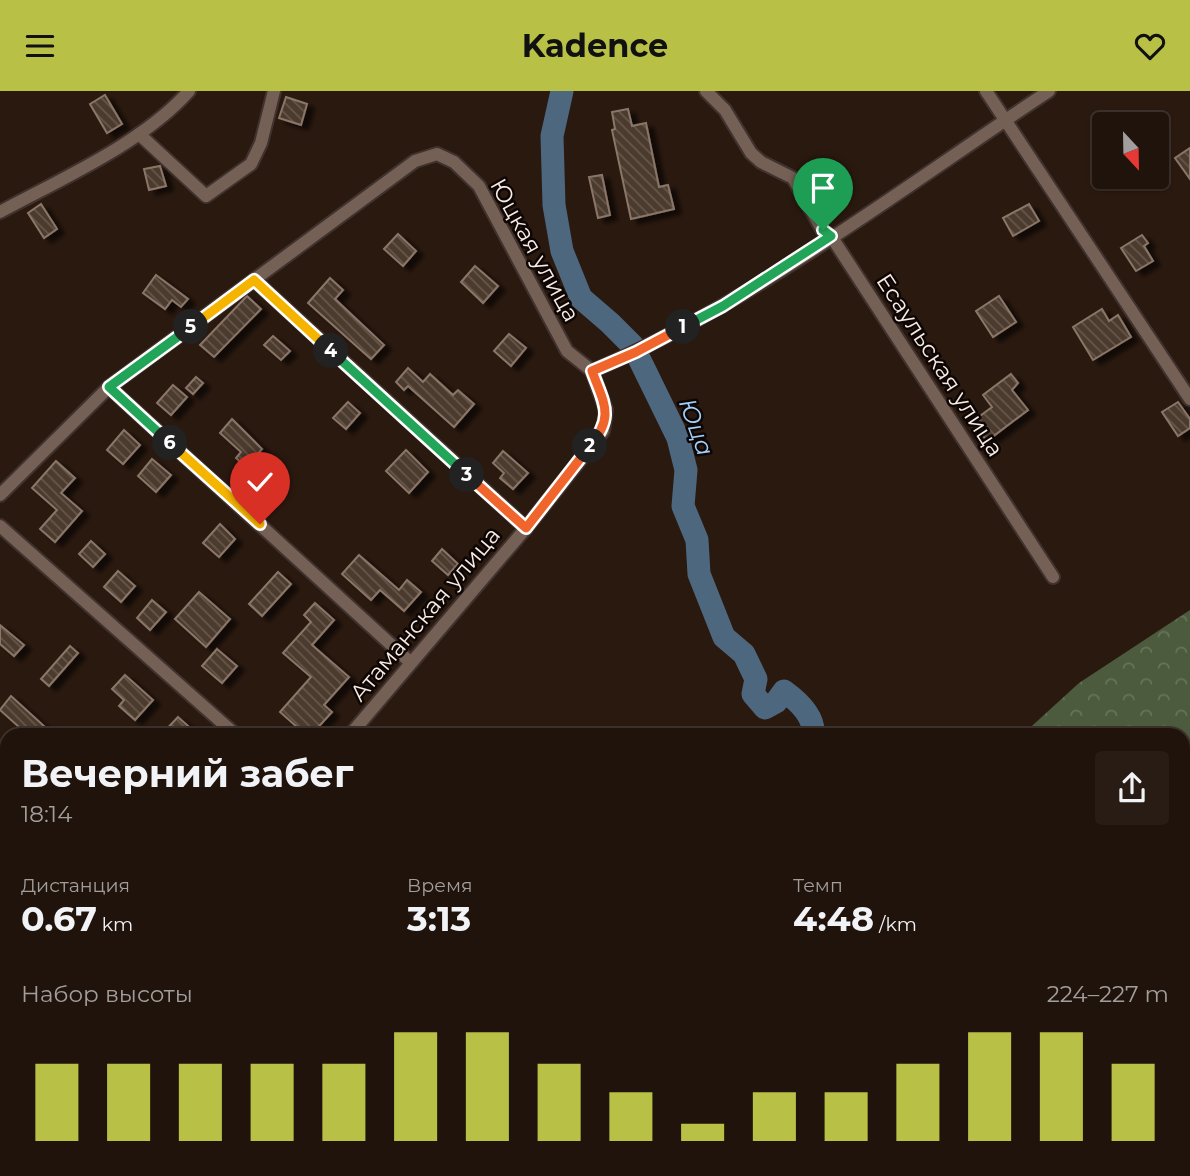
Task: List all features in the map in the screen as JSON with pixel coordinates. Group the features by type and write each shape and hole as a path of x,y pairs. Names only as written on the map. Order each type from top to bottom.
{"street":[{"path":"0,212 139,134 189,91"},
{"path":"139,134 206,196 251,164 261,143 274,91"},
{"name":"Есаульская улица","path":"706,91 725,110 751,153 761,162 793,178 823,230 831,236 1053,577"},
{"path":"986,91 1190,399"},
{"path":"592,371 636,352 723,306 1049,91"},
{"name":"Юцкая улица","path":"254,280 415,161 437,154 454,162 480,185 567,351 592,371"},
{"path":"0,495 109,387 254,280 526,528"},
{"name":"Атаманская улица","path":"356,728 526,528 603,431 606,410 592,371"},
{"path":"109,387 410,662"},
{"path":"0,526 228,728"}],"green space":[{"path":"1190,610 1190,728 1030,728 1079,683"}],"building":[{"path":"105,95 122,124 107,133 90,104"},
{"path":"286,97 307,104 301,125 279,118"},
{"path":"628,109 632,126 646,123 659,187 668,185 674,209 631,219 612,130 615,129 612,112"},
{"path":"1190,148 1190,179 1175,158"},
{"path":"160,166 166,186 149,190 144,169"},
{"path":"602,175 610,215 598,218 589,177"},
{"path":"41,204 57,229 44,238 28,213"},
{"path":"1029,204 1039,221 1013,236 1003,218"},
{"path":"398,234 416,251 403,266 384,249"},
{"path":"1142,235 1148,243 1144,246 1153,261 1136,271 1121,248"},
{"path":"475,266 498,286 483,303 461,282"},
{"path":"156,275 188,299 181,307 172,300 165,309 143,293"},
{"path":"330,278 343,290 335,299 384,345 371,359 308,303"},
{"path":"247,296 261,309 214,357 200,345"},
{"path":"999,296 1016,322 993,337 976,311"},
{"path":"1102,309 1109,321 1118,315 1131,337 1093,360 1073,327"},
{"path":"509,334 526,348 511,366 494,351"},
{"path":"273,336 290,351 281,360 264,345"},
{"path":"408,368 423,382 430,374 453,395 458,390 474,404 454,427 408,386 404,390 396,382"},
{"path":"1011,374 1018,383 1012,390 1028,410 987,441 972,422 992,407 983,395"},
{"path":"196,377 203,383 193,394 186,388"},
{"path":"173,385 187,397 171,415 157,403"},
{"path":"348,402 360,413 346,429 333,418"},
{"path":"1178,402 1190,419 1190,428 1178,436 1162,412"},
{"path":"232,419 262,449 246,467 236,458 241,452 220,433"},
{"path":"124,430 140,445 123,464 107,450"},
{"path":"406,450 428,472 409,493 386,471"},
{"path":"503,451 528,473 513,489 500,478 504,473 493,463"},
{"path":"152,459 171,475 156,492 138,476"},
{"path":"56,461 75,478 61,493 82,511 55,542 40,529 57,510 32,488"},
{"path":"220,524 235,539 219,557 203,543"},
{"path":"91,541 105,554 93,567 79,554"},
{"path":"442,549 458,564 448,575 432,561"},
{"path":"359,555 399,590 407,580 421,592 404,611 380,590 371,600 342,574"},
{"path":"118,571 135,586 121,602 104,587"},
{"path":"278,572 291,584 262,616 249,604"},
{"path":"199,592 230,619 206,647 175,619"},
{"path":"152,600 166,612 150,630 137,618"},
{"path":"315,603 334,620 312,645 349,677 324,705 332,712 317,728 298,728 280,712 311,677 283,653 311,622 304,615"},
{"path":"0,625 24,645 14,656 0,644"},
{"path":"70,646 78,653 49,686 41,679"},
{"path":"217,649 237,666 222,683 202,666"},
{"path":"125,675 153,700 135,720 119,706 124,700 112,689"},
{"path":"11,696 45,727 18,728 0,710"},
{"path":"178,717 190,728 168,728"}],"waterway":[{"name":"Юца","path":"562,91 552,136 554,205 562,251 581,298 633,346 678,438 686,470 683,506 697,540 699,574 724,637 744,654 756,679 753,694 765,708 776,702 784,691 800,704 813,728"}],"route":[{"path":"260,524 109,387 254,280 526,528 603,431 606,410 592,371 636,352 723,306 831,236 823,230"}]}
